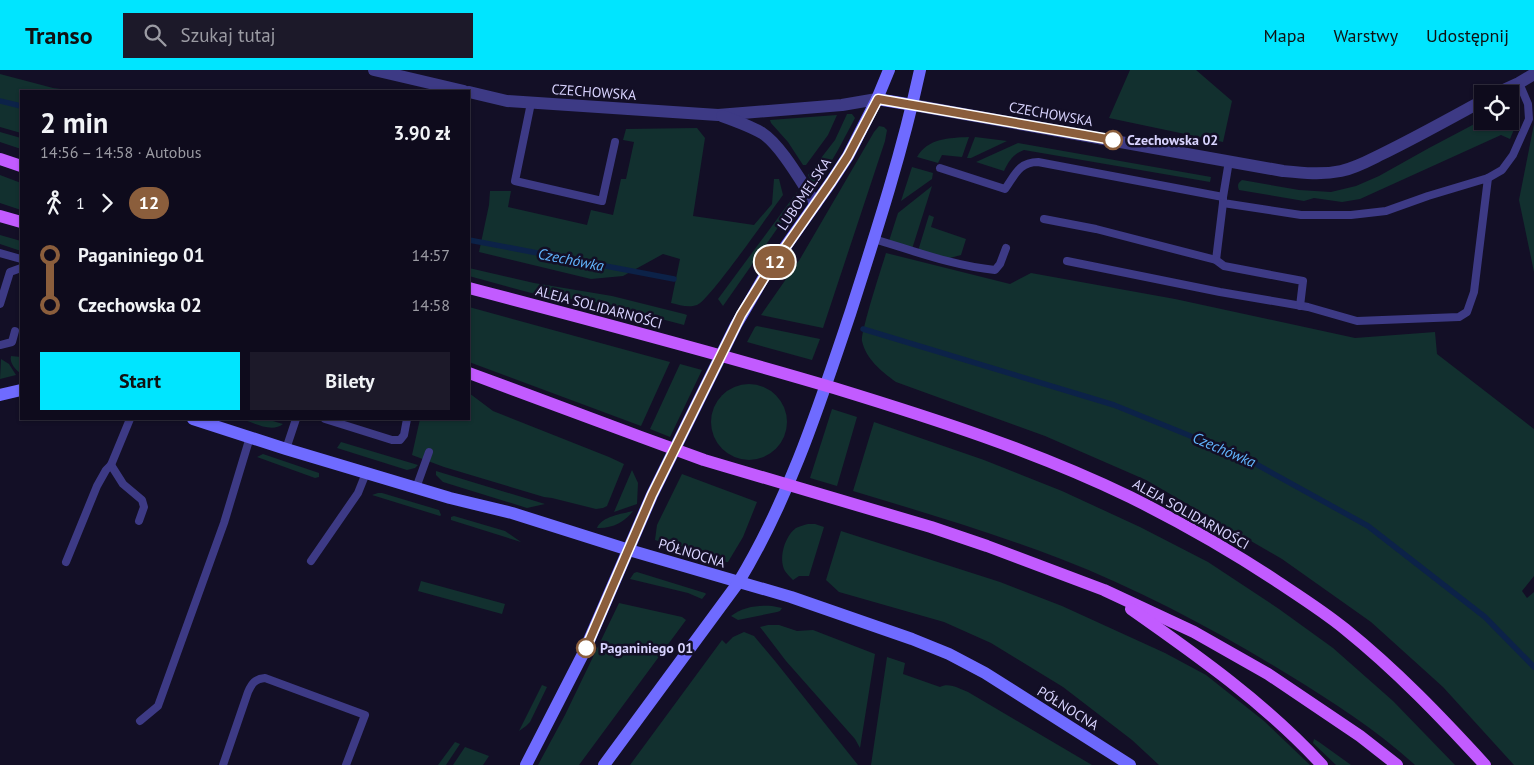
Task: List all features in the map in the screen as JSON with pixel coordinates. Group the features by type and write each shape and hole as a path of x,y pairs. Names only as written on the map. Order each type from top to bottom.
{"main road":[{"path":"0,159 20,166"},
{"path":"0,216 20,222"},
{"name":"ALEJA SOLIDARNOŚCI","path":"470,288 721,355 826,386 958,428 1025,452 1129,497 1200,534 1242,559 1295,593 1350,633 1441,717 1485,765"},
{"path":"470,373 704,460 968,540 1104,590 1194,632 1268,674 1360,736 1397,765"},
{"path":"1104,590 1215,669 1260,706 1322,765"}],"street":[{"path":"374,70 460,90"},
{"name":"LUBOMELSKA","path":"526,765 584,652 652,495 721,355 749,302 848,156 878,99 889,70"},
{"path":"604,765 738,583 769,528 826,386 874,239 903,142 920,70"},
{"path":"1515,85 1534,74"},
{"name":"CZECHOWSKA","path":"470,92 507,101 718,114 842,105 878,99 1283,171 1304,173 1343,171 1359,165 1474,104"},
{"name":"CZECHOWSKA","path":"718,114 763,134 777,147 816,204"},
{"path":"0,395 20,390"},
{"name":"PÓŁNOCNA","path":"196,420 416,488 512,512 628,550 791,597 912,638 985,673 1130,765"}],"lane":[{"path":"940,168 1005,189 1021,167 1029,162 1038,162 1301,215 1351,215 1386,211 1488,178 1502,170 1513,155 1529,119 1528,104 1519,83"},
{"path":"531,103 514,182 602,201 615,142"},
{"path":"1216,260 1229,161"},
{"path":"1067,260 1220,292 1308,307 1357,321 1459,316 1467,312 1474,292 1488,178"},
{"path":"1044,219 1096,229 1216,260 1224,266 1303,281 1300,306"},
{"path":"874,239 953,263 995,270 1000,264 1006,248"},
{"path":"0,253 20,259"},
{"path":"0,269 10,272 20,268"},
{"path":"0,304 10,272"},
{"path":"0,345 12,342 15,332"},
{"path":"66,562 97,486 111,464 130,420"},
{"path":"286,449 296,420"},
{"path":"328,420 392,440 400,440 404,435 405,420"},
{"path":"140,722 158,706 224,523 250,437"},
{"path":"416,488 429,452"},
{"path":"111,464 123,484 142,500 144,507 139,521"},
{"path":"311,561 358,493 366,473"},
{"path":"223,765 252,683 258,679 265,678 365,715 346,765"}],"green space":[{"path":"1130,70 1196,70 1232,101 1223,142 1109,118"},
{"path":"0,74 53,88 68,90 20,90 20,133 0,127"},
{"path":"847,114 852,114 855,118 815,189 808,175 835,140"},
{"path":"837,115 828,135 806,165 803,165 788,142 770,120"},
{"path":"1474,124 1474,130 1514,130 1510,139 1501,135 1360,199 1342,202 1314,198 1304,201 1239,190 1238,188 1238,184 1242,180 1299,190 1331,192 1356,186 1379,176"},
{"path":"1534,124 1534,272 1519,200"},
{"path":"879,126 887,130 885,141 823,328 761,315 800,259"},
{"path":"697,128 705,138 693,216 754,225 772,204 774,179 779,179 783,195 726,273 704,300 697,305 687,306 671,303 680,259 663,254 623,276 591,279 479,252 489,205 490,191 511,191 508,207 587,225 591,210 613,215 621,179 626,179 634,142 623,140 626,129"},
{"path":"0,132 20,138 20,149 0,142"},
{"path":"969,137 962,157 942,155 938,163 917,157 927,146 940,140"},
{"path":"975,137 1007,141 971,158 967,158"},
{"path":"1018,143 1211,177 1210,182 1024,150 1012,158 1004,171 976,162"},
{"path":"912,167 933,173 932,179 901,201"},
{"path":"0,175 20,183 20,210 0,203"},
{"path":"932,186 912,249 889,241 898,213"},
{"path":"797,192 793,206 723,306 718,299"},
{"path":"929,215 934,217 931,227 966,239 961,255 946,259 918,251"},
{"path":"0,235 20,241 20,251 0,244"},
{"path":"886,253 1010,284 1031,273 1175,299 1355,338 1435,332 1437,354 1534,429 1534,576 1522,591 1527,598 1534,592 1534,765 1514,765 1443,687 1371,622 1282,559 1146,480 1045,436 896,382 890,378 871,359 862,341"},
{"path":"470,268 534,283 612,296 687,315 684,325 601,303 535,294 470,276"},
{"path":"470,307 670,362 641,426 470,362"},
{"path":"757,326 820,339 812,360 747,342"},
{"path":"11,356 20,357 20,373 12,364"},
{"path":"1,359 9,364 16,375 0,379"},
{"path":"680,364 702,370 670,437 650,429"},
{"path":"749,384 763,387 776,395 784,408 787,422 784,436 776,449 763,457 749,460 735,457 722,449 714,436 711,422 714,408 722,395 735,387"},
{"path":"470,394 493,411 624,464 607,506 596,509 544,497 444,467 412,455 420,420 470,420"},
{"path":"832,409 857,417 837,486 810,478"},
{"path":"244,420 269,420 283,424 274,428 257,425"},
{"path":"874,422 984,460 1062,491 1140,527 1208,562 1279,609 1333,648 1393,701 1455,765 1415,765 1370,729 1289,675 1206,627 1120,584 1010,540 853,491"},
{"path":"341,442 418,465 407,470 337,448"},
{"path":"263,454 319,473 319,477 315,478 257,457"},
{"path":"632,470 638,483 637,504 614,512"},
{"path":"436,471 545,504 527,508 443,482 436,475"},
{"path":"682,474 757,502 743,537 728,562 655,540 657,525"},
{"path":"378,493 439,510 441,515 372,495"},
{"path":"633,511 617,524 597,528 608,518"},
{"path":"454,516 505,531 521,542 451,520 451,517"},
{"path":"808,524 824,527 809,576 799,576 793,580 783,566 784,548 789,536 796,528"},
{"path":"841,531 1000,582 1062,606 1165,653 1206,675 1264,721 1310,765 1159,765 1132,740 1063,687 991,643 944,622 839,592 826,580"},
{"path":"637,572 706,594 702,599 688,593 630,579"},
{"path":"421,581 505,604 502,614 418,591"},
{"path":"619,603 682,617 686,620 579,765 538,765 565,715"},
{"path":"772,606 782,608 777,612 738,620 731,616 740,610 750,607"},
{"path":"779,625 797,631 813,630 875,654 860,748 855,739 786,661 760,627"},
{"path":"744,632 754,636 858,765 630,765 722,640 726,644 733,637"},
{"path":"887,657 905,663 903,674 940,687 947,685 968,692 1092,765 871,765"},
{"path":"542,685 547,687 530,722 519,731"},
{"path":"1314,739 1351,765 1336,765 1313,743"},
{"path":"455,742 460,744 446,765 438,765"},
{"path":"465,747 489,756 483,765 453,765"}],"waterway":[{"name":"Czechówka","path":"0,101 20,106"},
{"name":"Czechówka","path":"470,240 674,279"},
{"name":"Czechówka","path":"863,329 1114,405 1245,458 1368,526 1485,617 1534,667"}],"bus line":[{"name":"12","path":"586,648 652,495 741,315 764,278 848,156 878,99 1113,140"}],"place":[{"name":"Czechowska 02","path":"1113,140"},
{"name":"Paganiniego 01","path":"586,648"}]}
